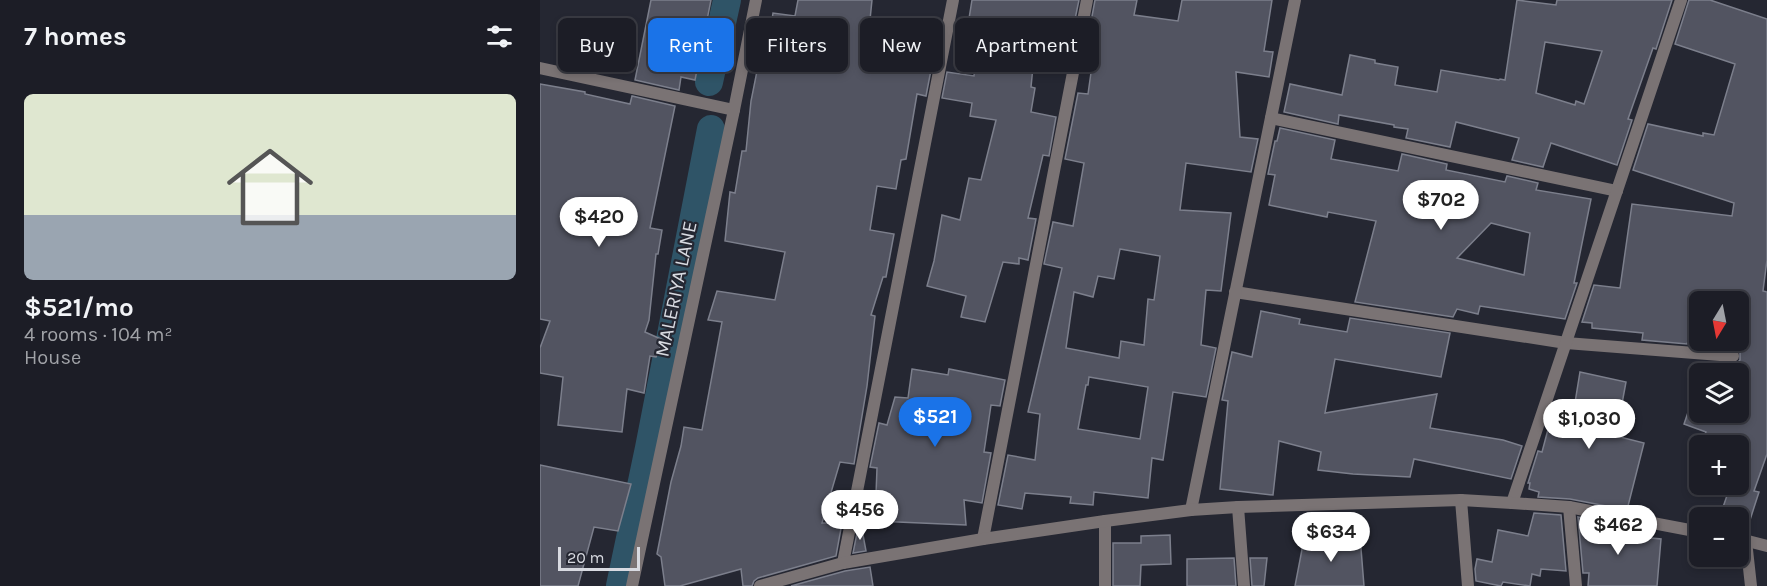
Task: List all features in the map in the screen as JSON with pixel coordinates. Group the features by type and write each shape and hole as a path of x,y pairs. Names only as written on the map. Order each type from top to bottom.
{"street":[{"name":"MALERIYA LANE","path":"632,586 756,0"},
{"path":"843,563 953,0"},
{"path":"983,539 1087,0"},
{"path":"1191,510 1295,0"},
{"path":"1512,503 1681,0"},
{"path":"540,68 734,110"},
{"path":"1271,118 1617,191"},
{"path":"1235,292 1566,343 1733,356"},
{"path":"760,586 843,563 983,539 1191,510 1238,507 1461,500 1569,507 1689,530"},
{"path":"1461,500 1468,586"},
{"path":"1238,507 1244,586"},
{"path":"1569,507 1576,586"},
{"path":"1104,521 1106,586"},
{"path":"1749,542 1767,546"},
{"path":"1747,567 1751,586"}],"building":[{"path":"651,0 711,0 707,18 648,18 648,72 697,72 695,80 681,77 679,90 635,80"},
{"path":"798,0 872,0 870,18 860,18 860,72 931,72 926,96 917,94 906,159 901,160 896,189 877,186 870,230 894,234 886,277 883,277 871,315 875,316 867,386 854,464 840,462 822,523 842,523 836,556 758,578 752,586 743,586 741,569 680,586 665,586 661,557 657,554 684,427 702,430 722,322 708,320 717,291 775,300 785,252 725,241 730,192 735,193 742,151 746,151 751,101 757,72 848,72 848,18 772,18 773,13 795,16"},
{"path":"972,0 1079,0 1075,18 969,18"},
{"path":"1095,0 1137,0 1134,15 1178,21 1182,0 1272,0 1264,51 1273,52 1269,77 1236,72 1240,137 1258,139 1251,172 1186,163 1180,210 1231,213 1221,291 1206,290 1201,345 1216,348 1206,397 1173,392 1163,460 1152,458 1148,498 1094,492 1093,505 1070,503 1071,497 1025,493 1022,509 998,505 1008,455 1035,460 1040,414 1028,412 1062,268 1044,264 1053,222 1073,226 1084,163 1065,159 1078,93 1088,94 1091,72 1099,72 1099,18 1092,18","holes":["1120,249 1160,256 1154,300 1148,299 1144,345 1121,341 1119,358 1066,348 1074,292 1093,297 1098,276 1114,279","1089,377 1148,387 1140,439 1078,429"]},
{"path":"1517,0 1556,5 1557,0 1672,0 1656,49 1653,48 1628,119 1632,120 1617,165 1551,143 1543,167 1512,160 1519,138 1456,122 1450,147 1406,138 1408,129 1394,127 1394,125 1339,115 1338,124 1284,112 1290,84 1342,95 1350,55 1398,67 1395,85 1437,92 1441,70 1505,80","holes":["1545,42 1602,51 1584,104 1576,101 1575,105 1536,93"]},
{"path":"1689,0 1710,0 1767,19 1767,260 1763,291 1767,292 1767,454 1754,491 1759,492 1749,523 1749,507 1723,507 1727,495 1749,495 1749,435 1705,435 1706,432 1684,424 1689,410 1689,423 1749,423 1749,363 1737,363 1740,360 1739,351 1749,351 1749,291 1689,291 1689,341 1687,344 1642,340 1643,333 1592,328 1592,323 1582,322 1594,285 1620,288 1632,204 1732,216 1734,203 1633,170 1648,124 1703,136 1703,133 1714,135 1735,64 1675,44"},
{"path":"947,72 974,76 974,72 1032,72 1031,87 1035,88 1031,112 1056,117 1049,156 1043,155 1028,218 1036,219 1028,260 1019,258 1019,264 1003,262 985,322 961,317 966,296 927,286 942,215 960,220 969,178 981,180 996,120 970,116 972,103 942,98"},
{"path":"540,84 585,92 585,94 630,104 632,96 675,106 650,228 662,230 658,254 656,254 649,320 645,332 663,340 656,357 650,356 644,393 627,389 622,432 558,425 563,377 540,373 540,348 550,321 540,319"},
{"path":"1280,128 1335,140 1331,159 1398,171 1402,154 1447,164 1446,170 1505,182 1507,176 1538,183 1536,190 1591,199 1574,283 1577,283 1565,319 1480,306 1478,314 1457,309 1453,317 1355,302 1376,221 1328,212 1327,217 1269,205 1275,175 1268,174 1275,141 1277,141","holes":["1491,223 1530,233 1524,275 1457,258"]},
{"path":"1261,311 1300,319 1299,324 1347,332 1350,318 1450,333 1441,377 1335,359 1325,413 1437,394 1430,428 1503,440 1522,446 1511,479 1414,459 1410,477 1318,470 1321,452 1279,441 1273,495 1220,489 1228,401 1222,400 1232,352 1252,357"},
{"path":"912,369 948,375 949,369 1005,380 1000,406 991,405 984,452 991,453 982,503 964,500 966,525 875,521 877,468 870,467 879,423 887,425 895,397 908,398"},
{"path":"1580,372 1626,382 1616,436 1644,443 1627,510 1570,499 1538,497 1539,492 1529,489 1530,483 1528,483 1538,451 1542,452 1550,422 1571,427"},
{"path":"540,465 631,484 618,531 594,527 578,586 540,586"},
{"path":"1534,513 1561,515 1566,571 1541,569 1540,576 1532,574 1530,586 1503,582 1501,586 1476,581 1477,559 1492,562 1498,530 1528,536"},
{"path":"1578,517 1623,526 1621,535 1661,539 1657,586 1588,586 1589,573 1583,573"},
{"path":"859,523 866,551 853,553"},
{"path":"1170,535 1171,564 1141,565 1140,586 1113,586 1113,543 1141,543 1141,536"},
{"path":"1360,536 1364,586 1295,586 1304,539"},
{"path":"1234,558 1236,586 1187,586 1187,559"},
{"path":"1250,558 1267,558 1264,586 1252,586"},
{"path":"870,567 873,586 791,586 845,571"}],"waterway":[{"path":"709,82 727,0"},
{"path":"620,586 711,129"}]}
